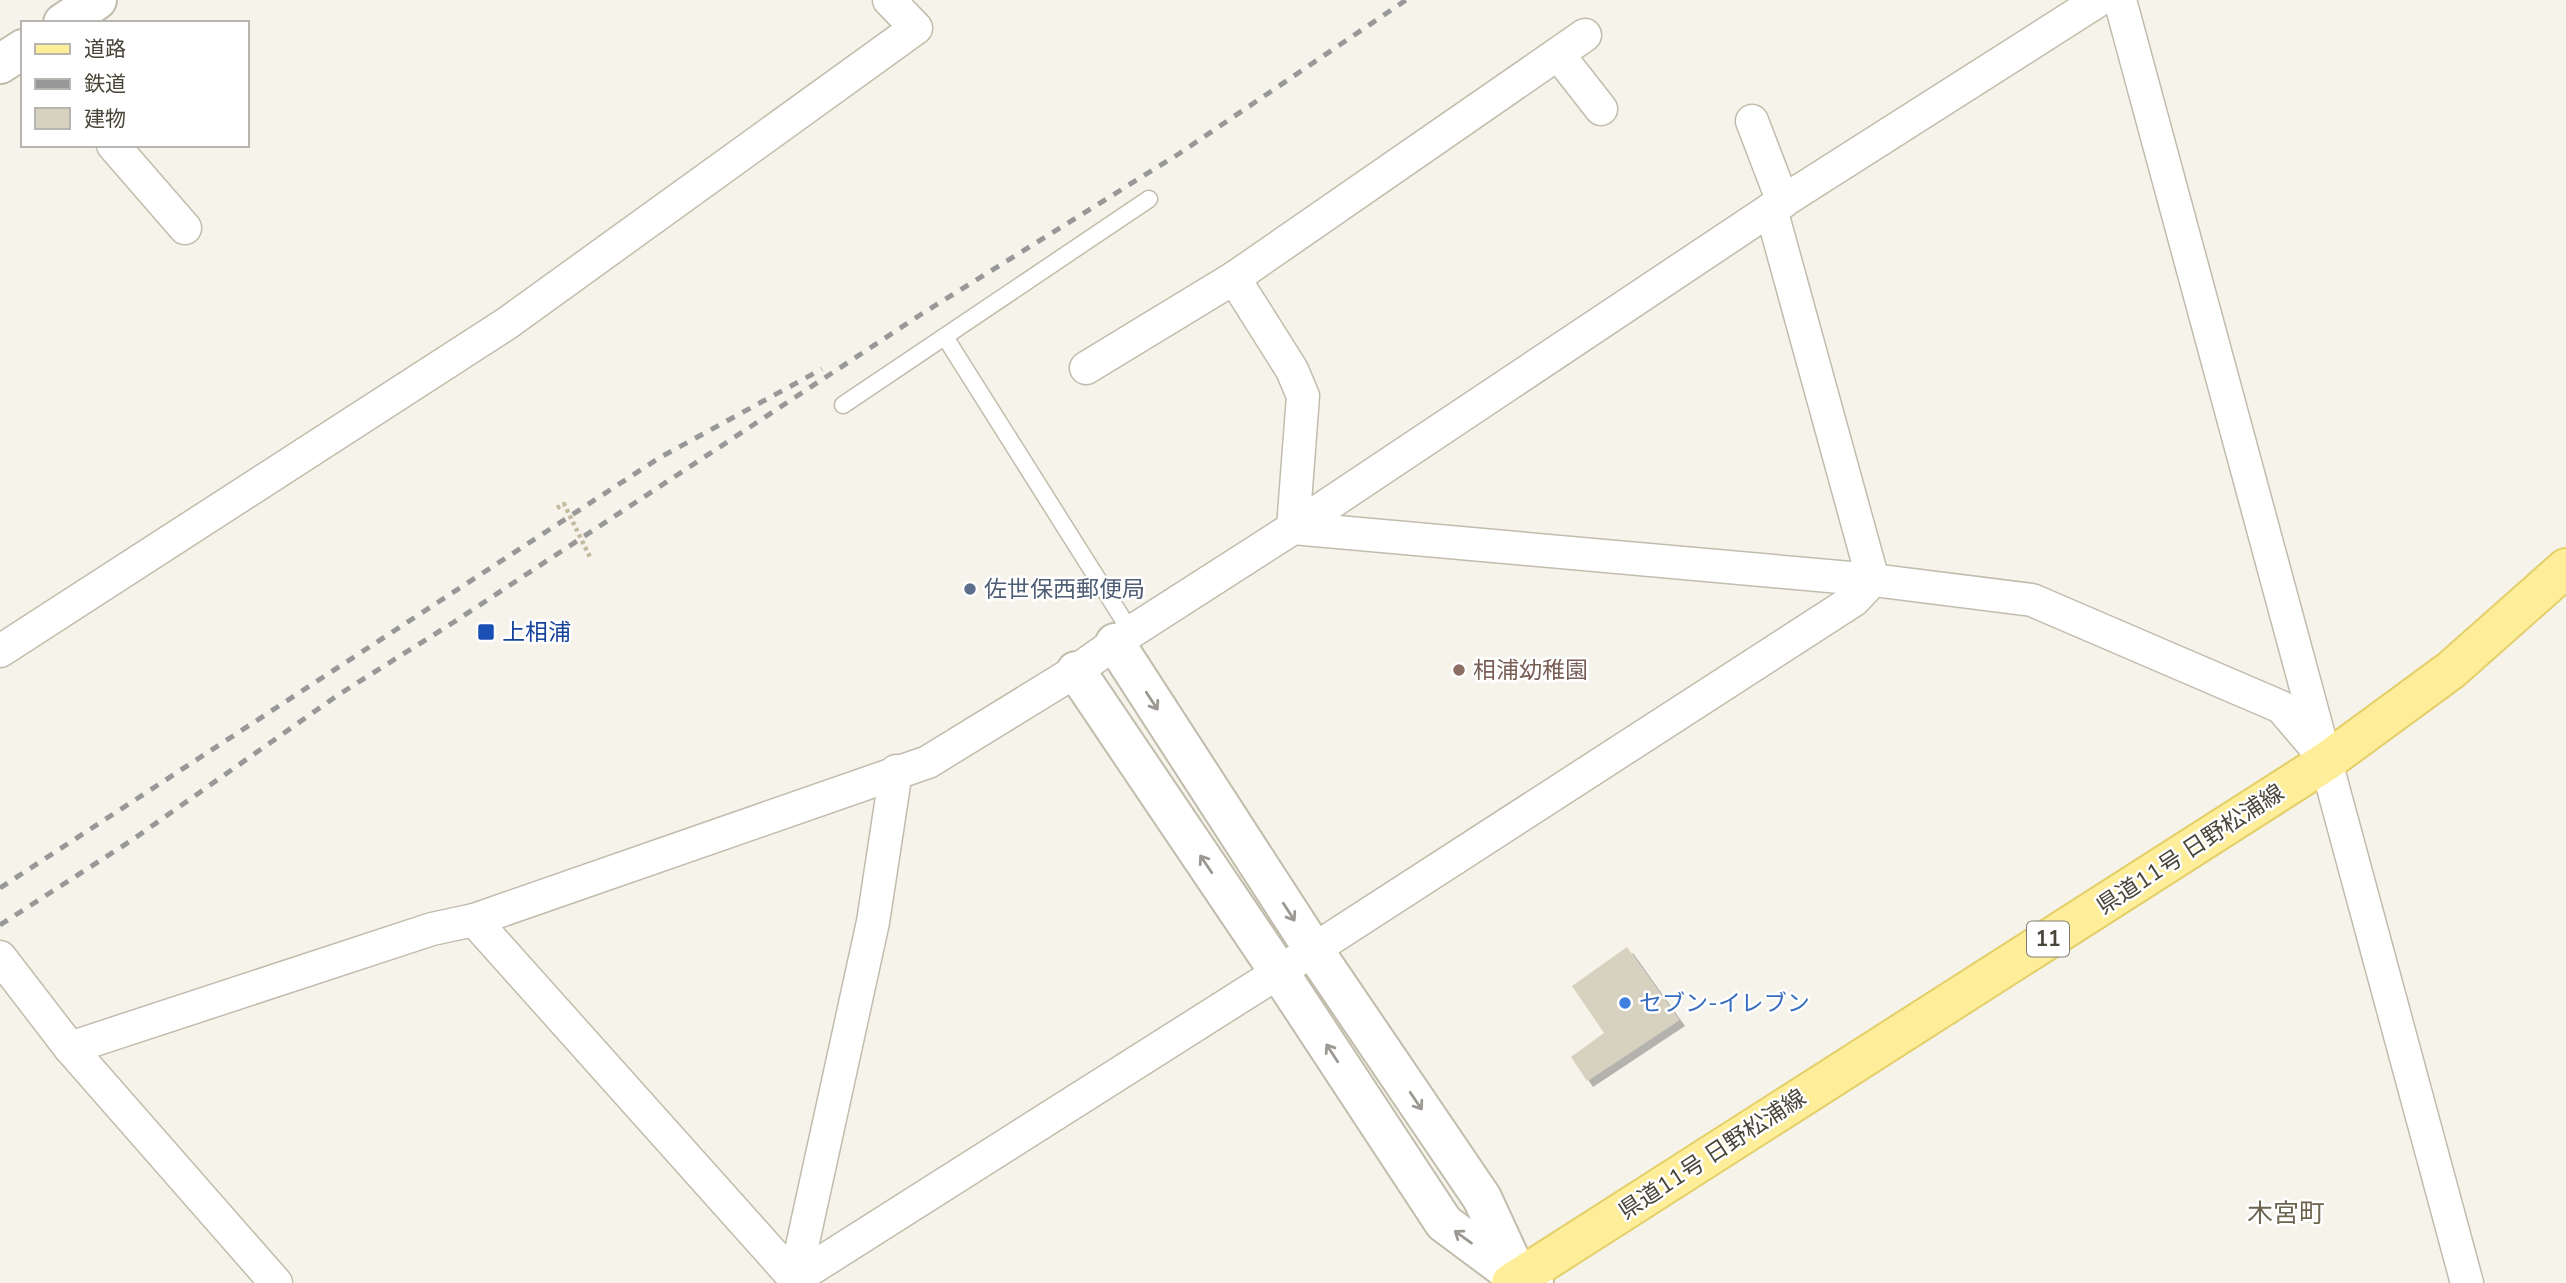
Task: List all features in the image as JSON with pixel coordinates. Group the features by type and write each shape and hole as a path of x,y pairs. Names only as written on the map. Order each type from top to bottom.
{"main road":[{"name":"県道11号 日野松浦線","path":"1521,1281 2327,761 2451,670 2566,568"}],"street":[{"path":"66,21 97,0"},
{"path":"0,651 506,324 916,28 889,0"},
{"path":"70,1048 432,929 474,920 928,762 1076,671 1123,637 1293,528 1777,206 2099,0"},
{"path":"2120,0 2467,1283"},
{"path":"1086,368 1234,278 1585,35"},
{"path":"0,64 21,50"},
{"path":"1558,54 1601,109"},
{"path":"1752,121 1777,206 1873,580"},
{"path":"115,147 185,228"},
{"path":"1234,278 1292,370 1303,396 1293,528"},
{"path":"1293,528 1873,580 2032,600 2281,707 2327,761"},
{"path":"794,1281 1279,972 1854,600 1873,580"},
{"path":"1123,637 1313,949 1482,1198 1521,1281"},
{"path":"1076,671 1444,1223 1521,1281"},
{"path":"794,1281 873,922 896,771"},
{"path":"474,920 794,1281"},
{"path":"0,957 70,1048 276,1283"}],"lane":[{"path":"843,405 1149,200"},
{"path":"946,337 1123,637"}],"path":[{"path":"557,508 564,505 590,558"}],"building":[{"name":"セブン-イレブン","path":"1627,947 1679,1020 1587,1081 1571,1057 1604,1033 1572,986"}],"railway":[{"path":"0,925 132,840 338,695 454,622 920,315 1177,155 1406,0"},
{"path":"0,888 659,458 822,369"}],"place":[{"name":"佐世保西郵便局","path":"970,589"},
{"name":"上相浦","path":"486,632"},
{"name":"相浦幼稚園","path":"1459,670"},
{"name":"セブン-イレブン","path":"1625,1003"}],"district":[{"name":"木宮町","path":"2286,1213"}]}
